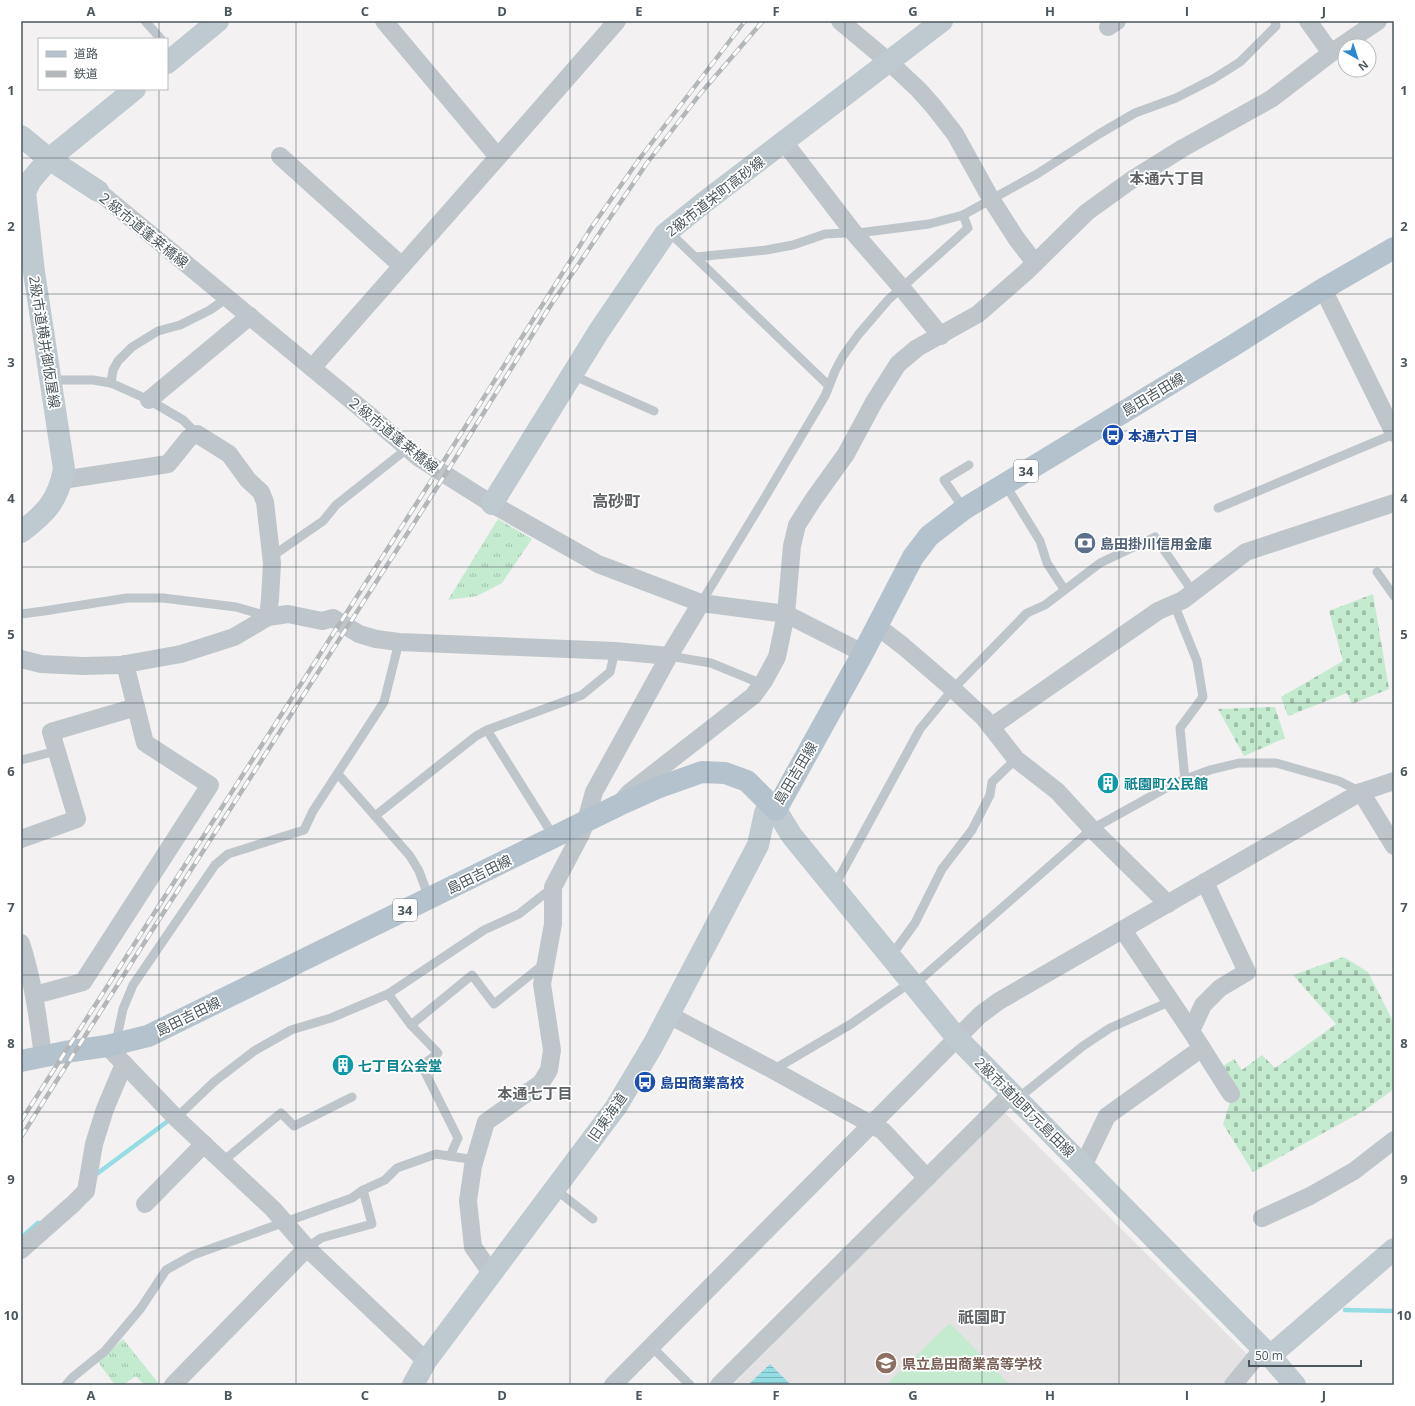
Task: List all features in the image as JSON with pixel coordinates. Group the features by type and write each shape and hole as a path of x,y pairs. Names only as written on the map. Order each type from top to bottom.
{"main road":[{"name":"島田吉田線","path":"21,1061 111,1045 148,1036 619,805 657,788 702,772 725,773 747,780 776,810 863,653 913,557 929,536 964,509 1234,345 1323,289 1394,248"}],"street":[{"path":"171,57 218,21"},
{"path":"384,21 498,158"},
{"path":"312,368 617,21"},
{"path":"840,21 890,62 918,89 955,134 990,199 1035,263"},
{"name":"2級市道栄町高砂線","path":"492,504 599,331 664,234 942,21"},
{"path":"1308,21 1331,53"},
{"path":"619,805 630,792 753,696 762,684 777,657 786,614 792,546 797,525 846,454 874,402 898,364 917,348 978,314 1035,263 1087,212 1105,199 1183,148 1271,99 1331,53 1378,21"},
{"name":"2級市道横井御仮屋線","path":"21,532 48,508 62,480 64,469 51,380 31,272 25,192 31,180 49,159 134,90"},
{"name":"２級市道蓬莱橋線","path":"21,136 49,159 98,192 250,316 420,458 492,504 598,564 701,603 786,614 863,653"},
{"path":"784,142 854,233 901,287 940,336"},
{"path":"280,156 402,266"},
{"path":"1323,289 1394,434"},
{"path":"149,400 250,316"},
{"path":"62,480 168,464 189,438 197,434 229,454 248,480 261,492 265,502 271,557 268,617"},
{"path":"991,727 1158,611 1182,600 1246,552 1394,503"},
{"path":"492,1274 473,1247 468,1201 475,1160 486,1122 541,1083 550,1070 552,1050 542,984 552,924 554,887 586,821 594,792 669,656 701,603"},
{"path":"21,659 41,664 83,666 125,664 181,654 234,637 268,617 288,614 322,621 333,618 359,634 376,639 398,642 615,651 669,656"},
{"path":"877,626 903,646 984,718 1016,759 1057,791 1092,829 1168,904"},
{"path":"35,995 83,982 210,785 146,743 125,664"},
{"path":"21,839 77,819 51,732 136,707"},
{"path":"613,1385 980,1015 999,1001 1361,792 1394,781"},
{"path":"1361,792 1394,846"},
{"name":"2級市道旭町元島田線","path":"776,810 792,836 833,888 957,1038 1270,1356 1295,1385"},
{"name":"旧東海道","path":"413,1385 426,1361 616,1106 653,1045 758,845 765,814 776,810"},
{"path":"1191,1031 1203,1005 1220,988 1247,972 1205,882"},
{"path":"1123,930 1191,1031 1231,1094"},
{"path":"22,950 35,995 43,1056"},
{"path":"669,1015 773,1070 883,1131 927,1178"},
{"path":"111,1045 124,1064 176,1118 273,1209 307,1248 426,1361"},
{"path":"1083,1166 1107,1116 1202,1048"},
{"path":"21,1250 86,1191 94,1144 105,1109 124,1064"},
{"path":"719,1385 927,1178 1014,1096"},
{"path":"1262,1218 1310,1196 1354,1171 1394,1140"},
{"path":"145,1204 204,1144"},
{"path":"173,1385 307,1248"},
{"path":"1233,1385 1256,1357 1270,1356 1394,1249"}],"lane":[{"path":"145,21 160,38"},
{"path":"696,257 766,250 793,245 825,234 866,232 929,224 963,215 1037,174 1135,113 1176,98 1213,79 1240,62 1276,26 1275,21"},
{"path":"701,603 825,396 840,361 858,335 888,300 968,228 963,215"},
{"path":"668,231 829,386"},
{"path":"111,383 113,370 118,360 132,347 158,331 180,325 210,310 227,298"},
{"path":"572,375 654,411"},
{"path":"51,380 93,380 111,383 149,400 183,420 197,434"},
{"path":"1218,508 1394,434"},
{"path":"271,557 323,522 336,505 408,448"},
{"path":"964,509 944,480 969,465"},
{"path":"1006,484 1040,541 1047,563 1064,589"},
{"path":"833,888 920,729 953,689 1027,613 1045,605 1100,563 1156,537 1193,592"},
{"path":"1376,572 1394,596"},
{"path":"21,614 127,598 156,598 236,607 268,617"},
{"path":"1174,604 1197,661 1203,697 1180,728 1185,780"},
{"path":"111,1045 133,985 215,865 228,854 304,830 313,811 384,702 398,642"},
{"path":"375,816 476,736 487,730 582,694 610,672 615,651"},
{"path":"669,656 711,663 762,684"},
{"path":"487,730 554,837"},
{"path":"21,760 56,751"},
{"path":"890,957 915,923 942,869 972,830 990,795 992,782 1016,759"},
{"path":"773,1070 851,1024 912,984 1092,829 1176,783 1210,770 1239,763 1276,763 1339,781 1361,792"},
{"path":"338,774 410,856 418,870 429,898"},
{"path":"176,1118 215,1080 254,1051 291,1030 331,1018 388,994 484,930 519,914 554,887"},
{"path":"411,1024 472,975 494,1004 545,963"},
{"path":"388,994 411,1024 438,1054 422,1066 458,1138 450,1156"},
{"path":"1014,1096 1110,1028 1171,1001"},
{"path":"222,1162 281,1113 294,1126 352,1097"},
{"path":"66,1385 73,1377 105,1351 141,1308 166,1270 193,1255 352,1198 363,1190 385,1180 398,1168 436,1154 475,1160"},
{"path":"555,1188 593,1219"},
{"path":"307,1248 321,1238 372,1224 363,1190"},
{"path":"651,1346 690,1385"}],"shaded area":[{"path":"1001,1109 1250,1357 1222,1385 733,1385"}],"green space":[{"path":"498,519 532,539 502,583 477,596 448,600"},
{"path":"1373,594 1389,689 1352,704 1347,693 1288,716 1281,697 1343,661 1329,611"},
{"path":"1275,707 1285,738 1244,756 1218,709"},
{"path":"1344,957 1368,972 1394,1023 1394,1089 1365,1110 1253,1172 1223,1124 1232,1096 1214,1072 1234,1059 1242,1070 1262,1055 1275,1068 1336,1024 1293,975"},
{"path":"950,1323 1010,1385 886,1385"},
{"path":"123,1339 160,1385 144,1385 136,1376 123,1385 115,1385 98,1362"}],"water":[{"path":"770,1364 791,1385 748,1385"}],"waterway":[{"path":"94,1176 168,1121"},
{"path":"21,1238 38,1223"},
{"path":"1345,1310 1394,1311"}],"railway":[{"path":"21,1121 438,470 591,228 640,158 745,21"},
{"path":"21,1137 445,475 549,308 647,163 700,94 763,21"}],"place":[{"name":"本通六丁目","path":"1113,435"},
{"name":"島田掛川信用金庫","path":"1085,543"},
{"name":"祇園町公民館","path":"1108,783"},
{"name":"七丁目公会堂","path":"343,1065"},
{"name":"島田商業高校","path":"645,1082"},
{"name":"県立島田商業高等学校","path":"886,1363"}],"district":[{"name":"本通六丁目","path":"1167,178"},
{"name":"高砂町","path":"616,501"},
{"name":"本通七丁目","path":"535,1093"},
{"name":"祇園町","path":"982,1317"}]}
